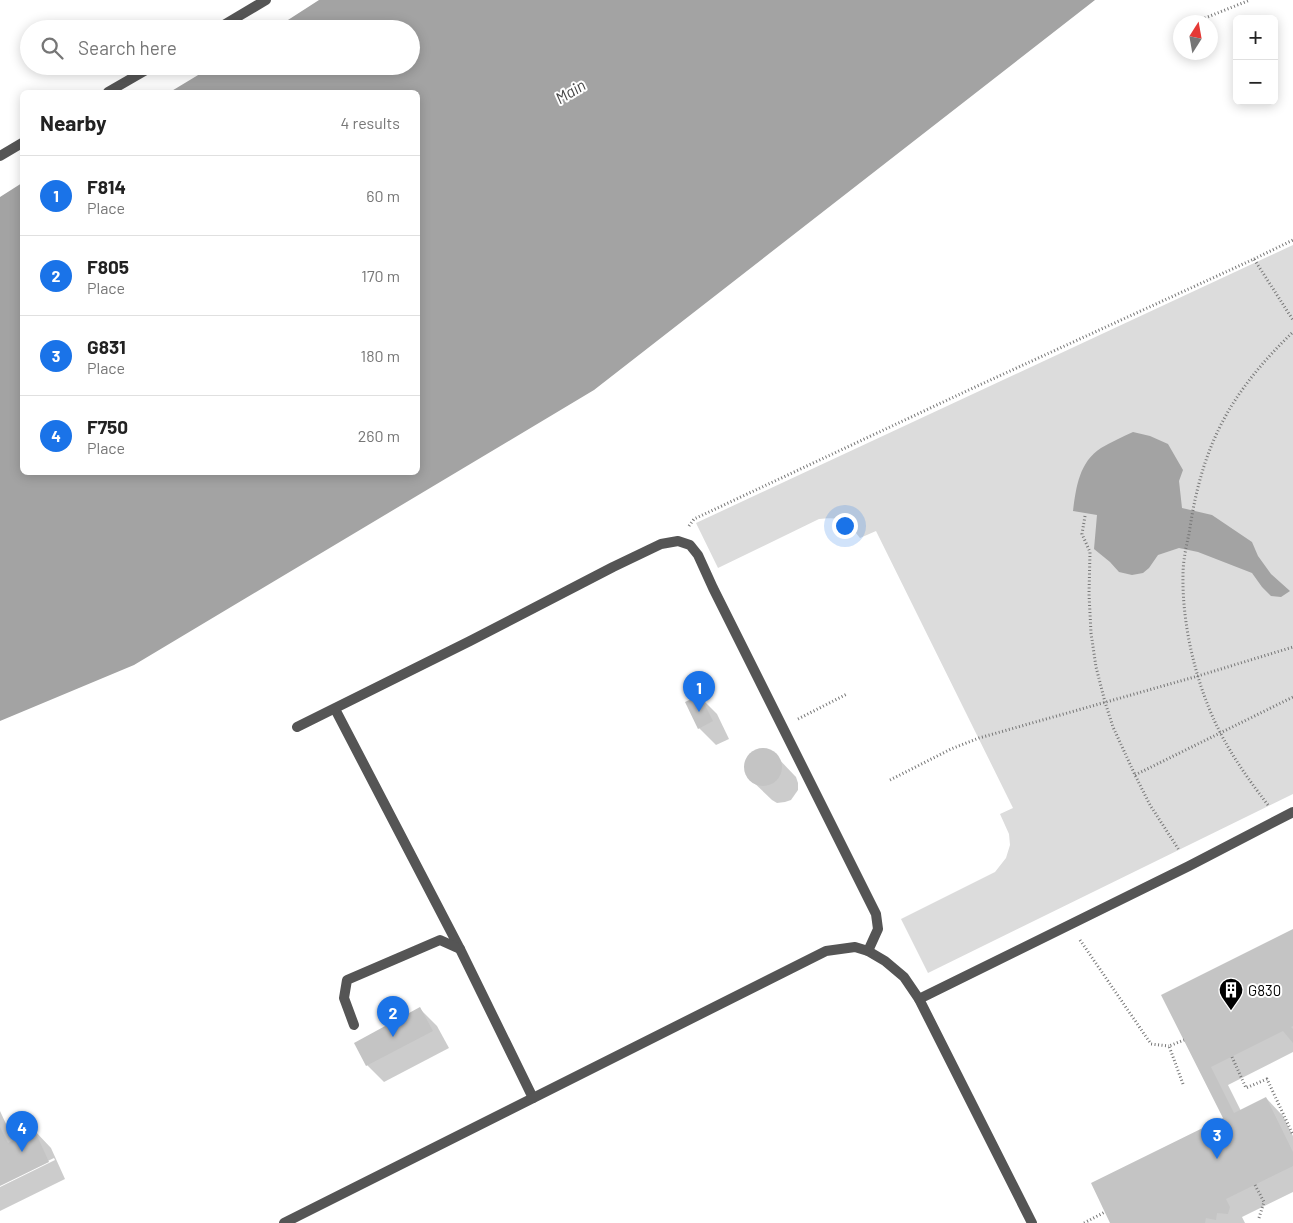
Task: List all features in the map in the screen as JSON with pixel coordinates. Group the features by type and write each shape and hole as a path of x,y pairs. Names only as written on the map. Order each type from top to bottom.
{"lane":[{"path":"232,20 266,0"},
{"path":"111,90 137,75"},
{"path":"0,156 20,144"},
{"path":"297,727 662,544 678,541 690,544 698,555 876,914 878,929 868,951"},
{"path":"335,709 460,949 534,1098"},
{"path":"919,999 1189,866 1293,812"},
{"path":"354,1025 344,998 347,980 440,940 460,949"},
{"path":"284,1223 826,951 855,948 868,951 885,961 904,977 919,999 1032,1223"}],"path":[{"path":"1212,15 1250,0"},
{"path":"678,541 694,518 1293,240"},
{"path":"1254,259 1293,320"},
{"path":"1278,819 1233,756 1220,733 1204,697 1191,651 1185,611 1183,575 1192,510 1198,483 1204,463 1221,425 1263,362 1293,332"},
{"path":"1085,516 1082,534 1090,552 1088,594 1092,633 1096,667 1105,702 1113,727 1150,805 1189,866"},
{"path":"890,780 951,749 979,738 1293,647"},
{"path":"782,727 846,694"},
{"path":"1135,775 1293,697"},
{"path":"1069,925 1151,1044 1169,1046 1184,1040"},
{"path":"1169,1046 1183,1084"},
{"path":"1232,1057 1246,1088 1267,1078 1293,1135"},
{"path":"1255,1185 1264,1202 1259,1218"},
{"path":"1084,1223 1105,1212"}],"shaded area":[{"path":"1293,245 1293,794 928,973 901,919 995,872 1006,858 1010,845 1009,834 1000,814 1013,808 876,531 860,538 851,527 839,519 819,519 718,568 696,523"}],"water":[{"name":"Main","path":"319,0 1095,0 594,390 134,665 0,721 0,197 20,184 20,475 420,475 420,90 173,90 198,75 420,75 420,20 288,20"},
{"path":"1133,432 1150,436 1168,444 1183,470 1179,481 1182,508 1212,515 1252,542 1258,556 1271,574 1290,591 1281,597 1271,596 1252,573 1198,552 1179,548 1158,555 1143,573 1132,575 1119,572 1094,549 1097,515 1073,511 1080,476 1088,461 1101,448"}],"building":[{"path":"700,695 713,721 698,729 685,702"},
{"path":"763,748 776,754 782,767 776,780 763,786 750,780 744,767 750,754"},
{"path":"1293,929 1293,1026 1291,1027 1293,1029 1293,1043 1283,1031 1211,1067 1234,1113 1266,1097 1293,1152 1293,1166 1226,1199 1230,1207 1228,1214 1217,1213 1216,1220 1206,1218 1205,1223 1110,1223 1091,1183 1223,1118 1161,995"},
{"path":"420,1007 433,1031 366,1066 354,1043"},
{"path":"0,1127 8,1143 34,1129 49,1162 0,1186"}],"place":[{"name":"F814","path":"699,712"},
{"name":"G830","path":"1231,1011"},
{"name":"F805","path":"393,1037"},
{"name":"F750","path":"22,1152"},
{"name":"G831","path":"1217,1159"}]}
